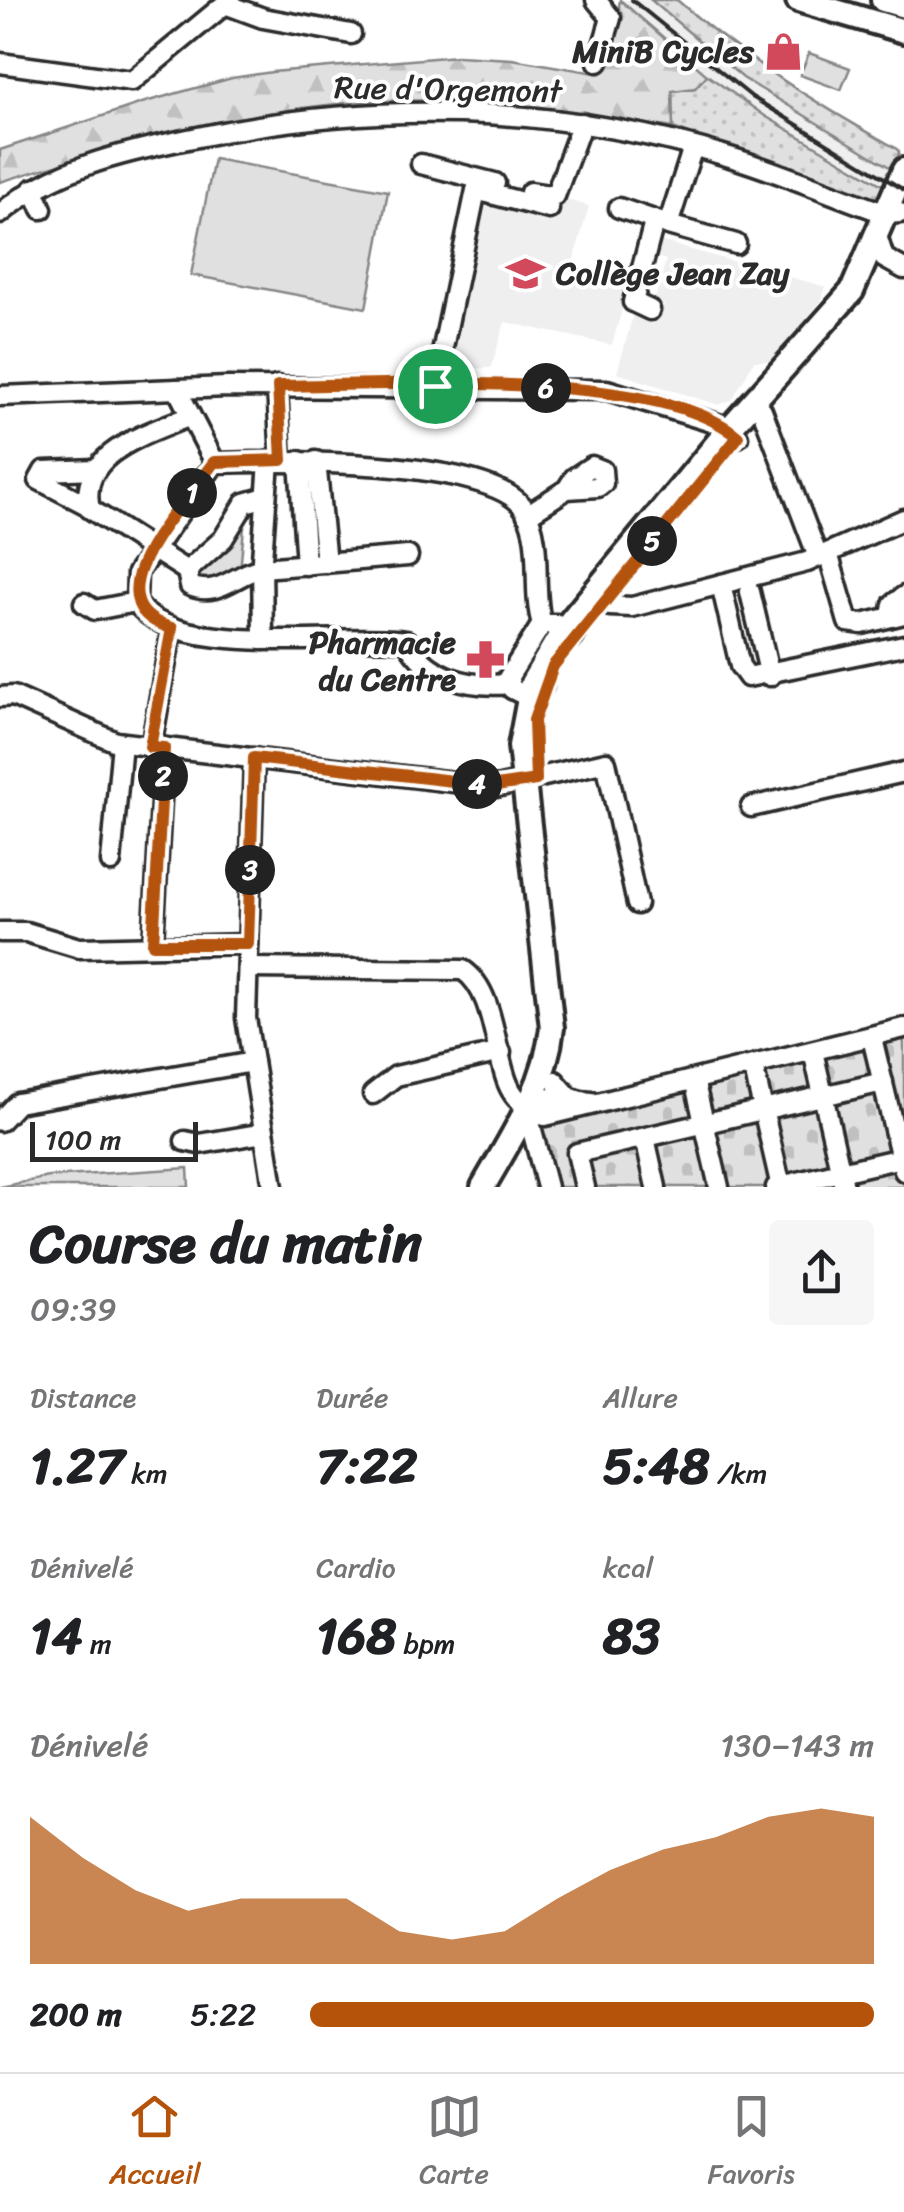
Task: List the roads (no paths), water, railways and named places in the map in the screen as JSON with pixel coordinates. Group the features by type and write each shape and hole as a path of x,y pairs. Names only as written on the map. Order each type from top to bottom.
{"main road":[{"path":"798,0 904,31"},
{"path":"831,0 904,19"},
{"path":"850,0 904,19"},
{"path":"883,0 904,6"},
{"path":"734,433 762,410 858,302 888,255 904,170"},
{"path":"499,1187 538,1107 562,1035 562,1000 520,734 527,688 560,630 598,599 845,300 888,255"},
{"path":"483,1187 538,1107 552,1017 529,782"}],"street":[{"path":"596,0 612,18 598,62"},
{"path":"0,64 132,81 228,2 264,18 351,34"},
{"name":"Rue d'Orgemont","path":"0,214 32,189 78,168 154,146 303,118 383,112 530,115 582,123 693,147 897,210"},
{"path":"422,164 551,198 582,123"},
{"path":"650,310 633,302 693,147"},
{"path":"32,189 42,209"},
{"path":"435,386 476,190 549,209"},
{"path":"619,208 736,244"},
{"path":"278,386 306,564"},
{"path":"0,396 278,386 607,390 734,433"},
{"path":"177,388 214,462"},
{"path":"762,410 848,622 862,624 898,615 893,604 904,596"},
{"path":"89,506 96,469 109,453 190,416"},
{"path":"263,640 266,497 291,461"},
{"path":"291,461 326,563"},
{"path":"528,515 567,489 604,483 598,461"},
{"path":"214,462 376,465 492,486 513,495 528,515 560,630"},
{"path":"214,462 137,573 136,602 150,620 172,628 263,640 407,640 423,660 447,677 476,685 527,688"},
{"path":"96,469 44,471 39,480 89,506 152,547 186,571 190,586 204,590 262,568 408,556"},
{"path":"186,571 223,539 245,503 266,497"},
{"path":"598,599 627,607 721,584 823,555 904,518"},
{"path":"721,584 740,666 748,677 770,676 904,646"},
{"path":"750,592 770,676"},
{"path":"84,603 95,610 136,602"},
{"path":"153,944 158,748 172,628"},
{"path":"0,697 13,696 122,742 496,786 529,782 606,762 637,904"},
{"path":"111,862 122,742"},
{"path":"254,758 246,1018 272,1187"},
{"path":"751,807 904,772"},
{"path":"0,932 26,932 79,948 248,944"},
{"path":"248,968 463,970 474,977 487,1000 512,1093 521,1103 538,1107 589,1102 904,1028"},
{"path":"755,1074 780,1187 842,1180 902,1165 874,1046"},
{"path":"373,1094 396,1076 501,1052"},
{"path":"815,1060 842,1180"},
{"path":"0,1120 17,1103 253,1062"},
{"path":"585,1187 577,1153 883,1082"},
{"path":"696,1088 719,1187"},
{"path":"538,1107 547,1187"},
{"path":"185,1140 199,1144 264,1133"},
{"path":"645,1138 656,1187"}],"railway":[{"path":"632,0 752,97 904,190"}],"place":[{"name":"MiniB Cycles","path":"784,51"},
{"name":"Collège Jean Zay","path":"526,273"},
{"name":"Pharmacie du Centre","path":"486,660"}]}
